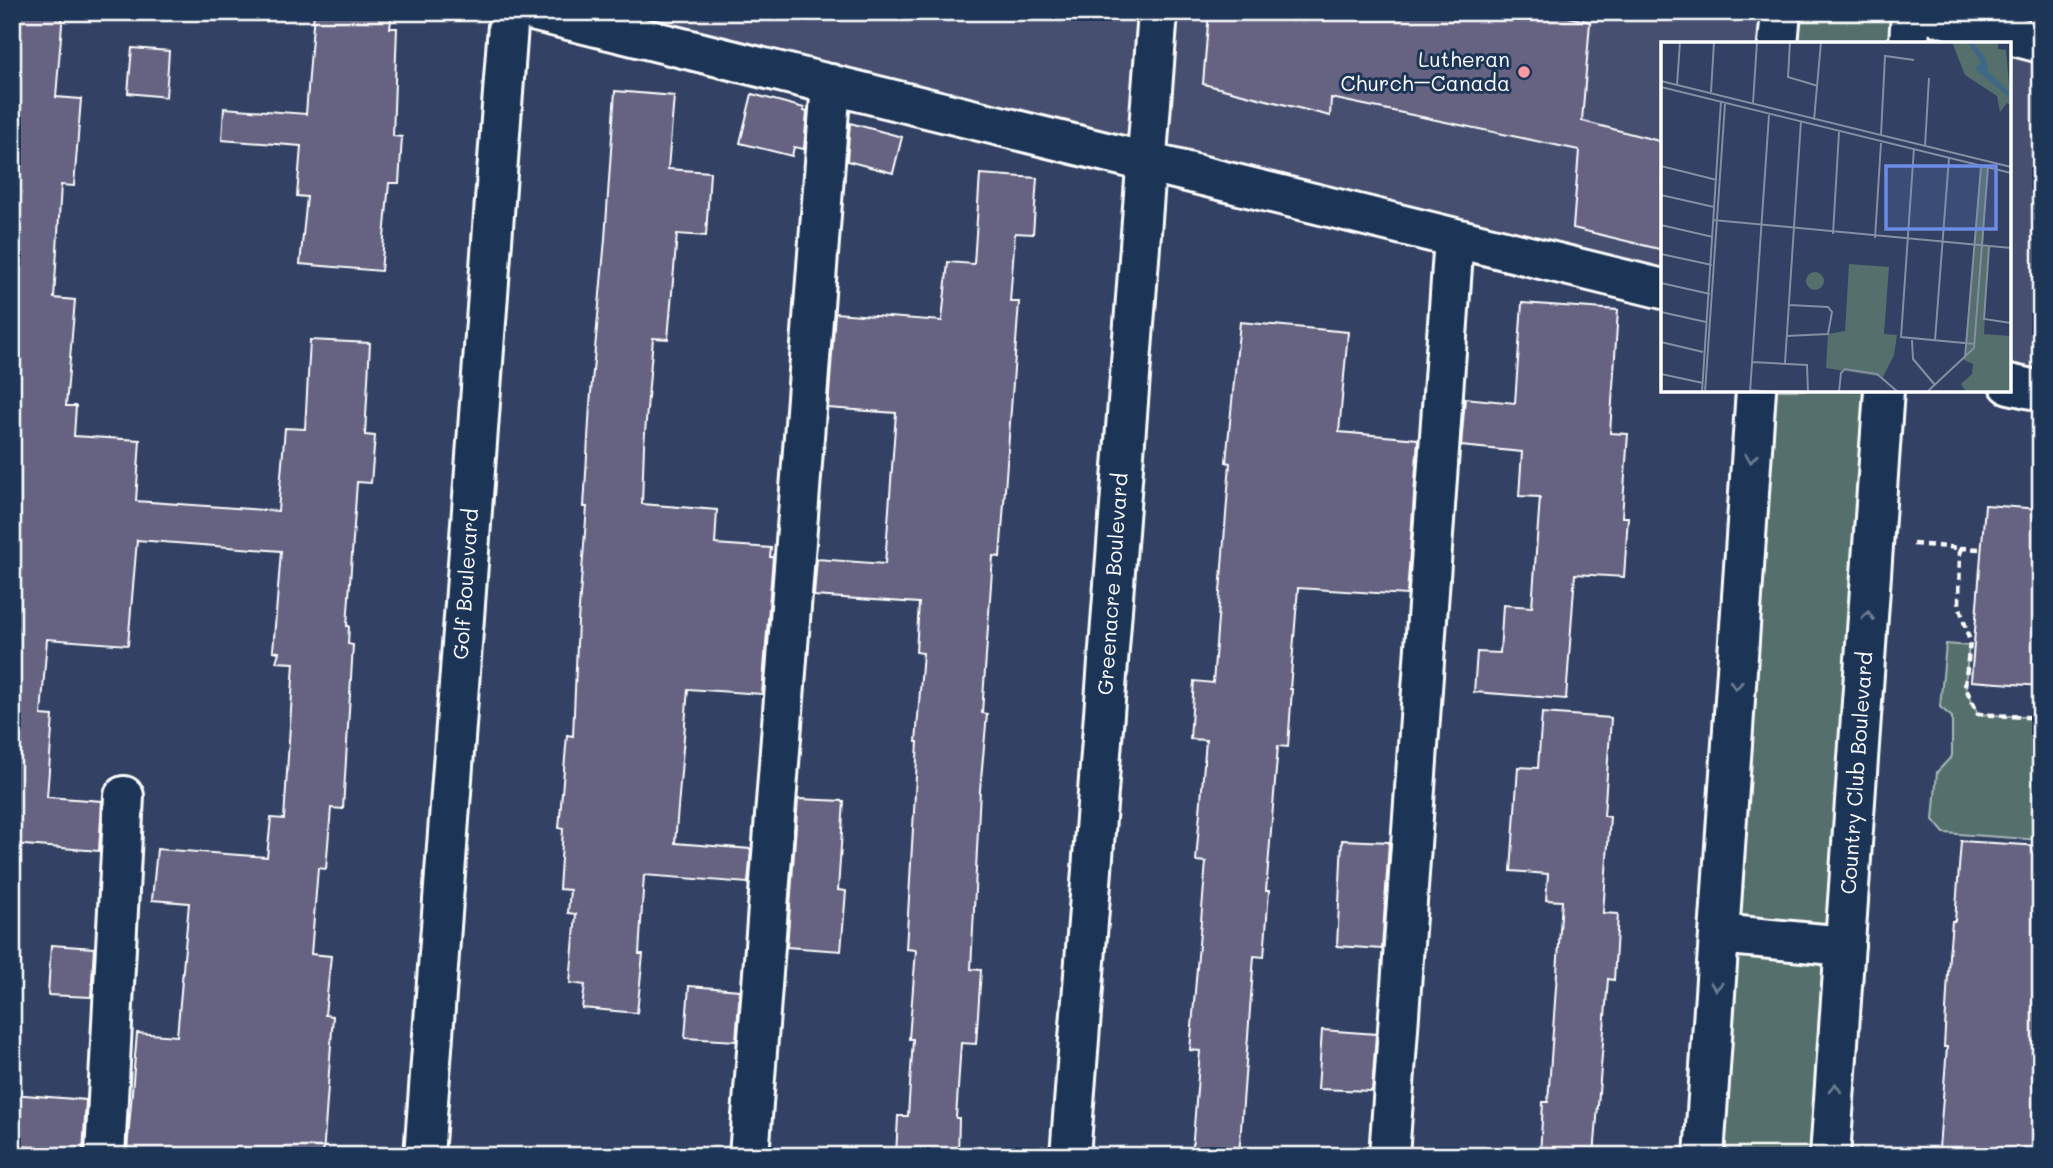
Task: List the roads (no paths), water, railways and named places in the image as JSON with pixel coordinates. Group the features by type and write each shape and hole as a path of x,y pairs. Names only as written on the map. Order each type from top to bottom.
{"main road":[{"name":"Golf Boulevard","path":"424,1156 509,12"},
{"path":"536,12 1661,289"},
{"name":"Greenacre Boulevard","path":"1070,1156 1158,12"},
{"path":"1779,42 1781,12"},
{"path":"1909,42 1911,12"},
{"path":"1922,12 2041,43"},
{"path":"749,1156 831,84"},
{"path":"1389,1156 1454,238"},
{"path":"2011,384 2041,391"},
{"path":"1704,1156 1755,392"},
{"name":"Country Club Boulevard","path":"1830,1156 1884,392"},
{"path":"105,1156 124,796"},
{"path":"1719,934 1845,946"}],"place":[{"name":"Lutheran Church–Canada","path":"1524,72"}]}
